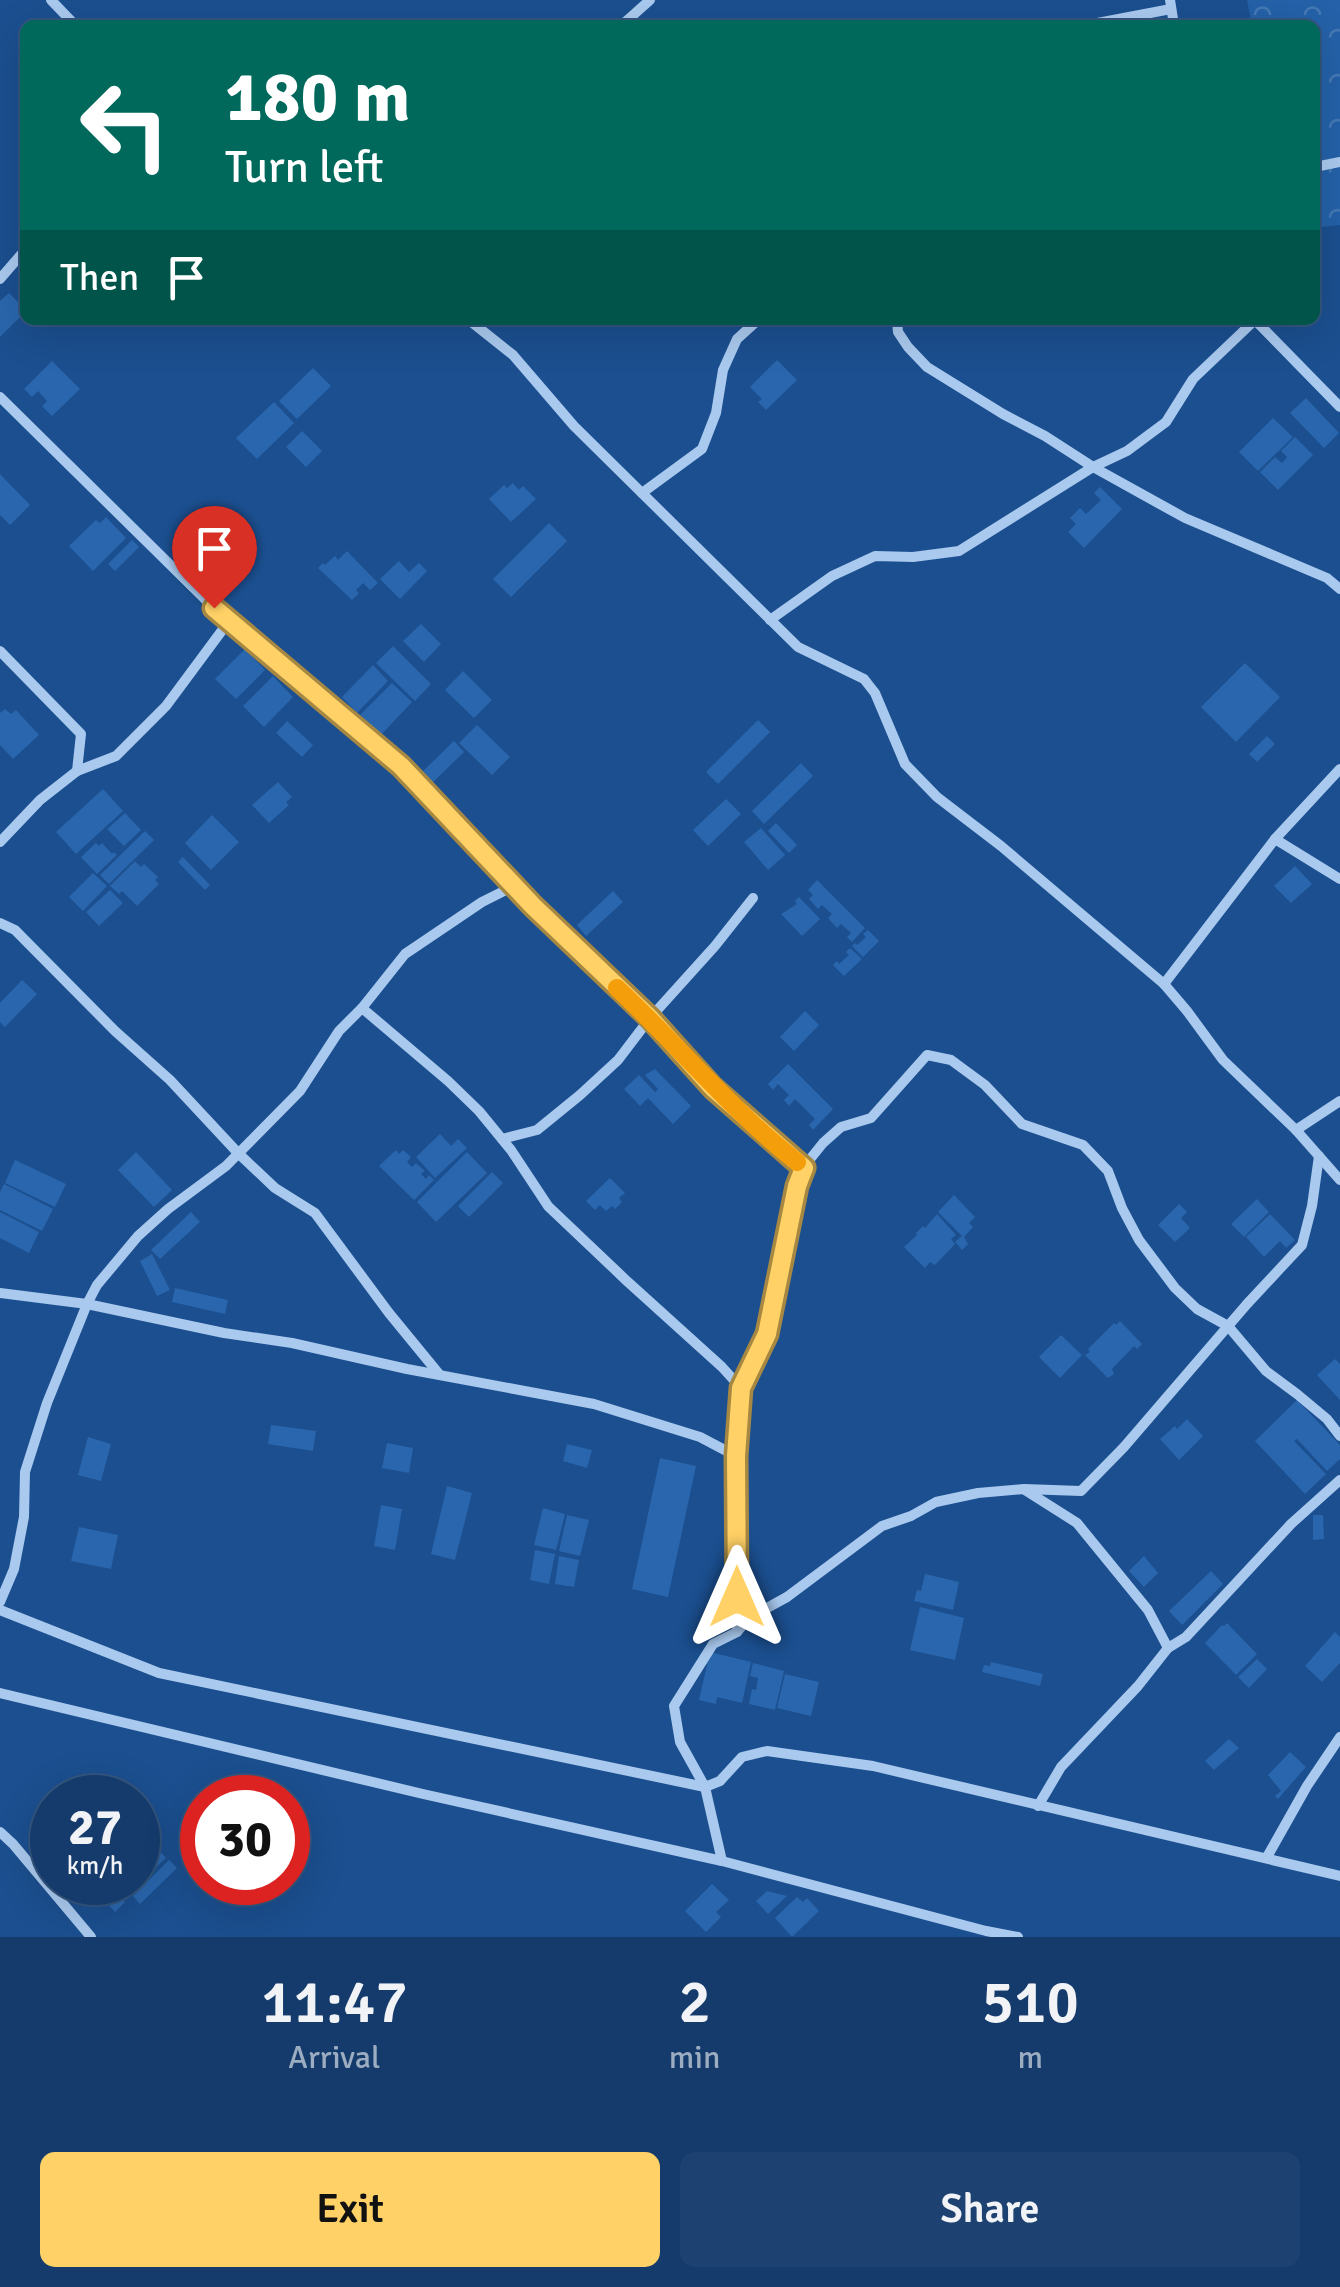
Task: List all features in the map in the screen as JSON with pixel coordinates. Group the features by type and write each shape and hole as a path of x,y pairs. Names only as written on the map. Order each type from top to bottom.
{"street":[{"path":"51,0 70,20"},
{"path":"628,20 650,0"},
{"path":"1107,20 1170,4"},
{"path":"0,278 20,256"},
{"path":"475,325 513,355 574,426 798,647 864,679 876,693 906,764 936,797 1002,846 1164,984 1223,1060 1296,1130 1340,1180"},
{"path":"642,493 702,449 716,413 723,370 737,339 752,325"},
{"path":"897,325 908,347 927,367 1002,414 1184,518 1327,578 1340,589"},
{"path":"770,620 832,576 875,556 914,557 959,551 1093,468 1128,451 1166,422 1193,379 1250,325"},
{"path":"1260,325 1340,406"},
{"path":"0,397 229,621 401,766 514,886 650,1018 713,1088 804,1168"},
{"path":"0,842 40,800 78,772 116,756 166,706 229,621"},
{"path":"0,651 80,734 78,772"},
{"path":"1164,984 1275,839 1340,768"},
{"path":"1275,839 1340,879"},
{"path":"0,1602 14,1569 24,1517 25,1472 47,1403 97,1285 138,1236 226,1166 300,1092 339,1031 405,954 482,902 514,886"},
{"path":"502,1139 537,1130 618,1060 753,898"},
{"path":"0,923 15,930 275,1188 315,1213 440,1375"},
{"path":"362,1008 479,1111 548,1206 741,1388"},
{"path":"737,1632 736,1456 741,1388 767,1334 797,1186 804,1168 824,1143 841,1127 872,1118 927,1054 951,1060 986,1085 1022,1124 1083,1145 1108,1170 1139,1240 1175,1288 1197,1308 1228,1326 1266,1372 1297,1394 1340,1436"},
{"path":"1296,1130 1340,1101"},
{"path":"722,1861 705,1787 680,1742 674,1706 713,1644 737,1632 749,1618 787,1597 882,1526 936,1502 1024,1489 1081,1491 1124,1448 1302,1246 1319,1156"},
{"path":"0,1292 87,1304 594,1404 700,1438 736,1456"},
{"path":"1038,1806 1062,1767 1168,1648 1186,1637 1291,1524 1340,1480"},
{"path":"1024,1489 1077,1523 1148,1610 1168,1648"},
{"path":"0,1610 158,1673 705,1787 720,1781 742,1757 767,1751 873,1766 1340,1876"},
{"path":"0,1693 722,1861 1018,1937"},
{"path":"1267,1857 1340,1737"},
{"path":"0,1832 91,1937"}],"green space":[{"path":"1247,0 1340,0 1340,225 1320,226 1320,20 1251,20"}],"building":[{"path":"9,293 20,304 20,317 0,337 0,301"},
{"path":"777,360 797,380 766,410 750,387"},
{"path":"52,361 80,389 52,416 42,406 47,401 38,391 32,397 24,389"},
{"path":"313,368 331,386 297,419 279,401"},
{"path":"1306,398 1339,433 1324,448 1290,413"},
{"path":"274,402 294,423 257,459 236,438"},
{"path":"1273,418 1293,437 1258,471 1239,452"},
{"path":"302,431 322,451 306,467 286,447"},
{"path":"1295,437 1313,455 1278,490 1260,472 1275,457 1282,463 1287,457 1281,451"},
{"path":"0,474 30,505 10,525 0,515"},
{"path":"513,483 519,490 523,486 536,499 511,522 489,499 504,485 507,488"},
{"path":"1100,487 1122,509 1084,548 1068,532 1076,524 1070,518 1080,508 1086,514 1101,500 1094,493"},
{"path":"106,517 126,538 93,571 69,546 96,520 100,523"},
{"path":"549,523 567,541 511,597 493,579"},
{"path":"132,540 139,547 115,571 108,564"},
{"path":"347,551 378,583 370,590 363,583 352,600 318,568 335,556 338,560"},
{"path":"399,561 409,572 419,563 427,571 400,599 380,579"},
{"path":"421,624 441,644 424,662 403,641"},
{"path":"393,646 431,684 415,701 376,663"},
{"path":"245,649 265,670 236,699 215,679"},
{"path":"1245,663 1280,697 1236,742 1201,707"},
{"path":"373,665 388,681 357,713 342,697"},
{"path":"463,671 492,700 474,718 445,690"},
{"path":"273,676 293,697 264,727 243,706"},
{"path":"392,683 412,702 381,735 360,715"},
{"path":"5,709 11,714 16,710 39,735 13,759 0,745 0,713"},
{"path":"758,720 770,732 718,784 706,772"},
{"path":"287,721 313,745 302,757 276,733"},
{"path":"477,725 510,757 492,775 459,743"},
{"path":"1267,736 1275,744 1257,762 1249,754"},
{"path":"454,741 464,752 430,785 420,774"},
{"path":"801,763 813,776 764,824 752,811"},
{"path":"278,782 292,797 286,802 289,805 269,823 252,805"},
{"path":"103,789 123,811 76,854 56,832"},
{"path":"726,799 741,814 708,846 693,830"},
{"path":"125,813 141,830 124,846 107,829"},
{"path":"212,815 239,842 211,870 185,843"},
{"path":"776,823 797,845 789,853 768,831"},
{"path":"761,828 785,855 768,870 744,842"},
{"path":"145,831 154,840 109,884 100,875"},
{"path":"96,843 117,855 97,874 81,857"},
{"path":"183,857 210,885 205,890 178,862"},
{"path":"135,861 158,877 155,880 159,884 137,906 122,891 119,894 110,886"},
{"path":"1295,866 1312,884 1291,903 1274,886"},
{"path":"93,873 107,886 83,911 69,897"},
{"path":"817,880 865,928 852,942 847,937 851,933 841,924 837,928 828,918 832,914 822,905 818,909 809,899 813,895 808,890"},
{"path":"110,890 123,903 99,926 86,912"},
{"path":"613,891 623,902 586,936 577,925"},
{"path":"799,897 820,919 802,936 781,914 797,904"},
{"path":"868,930 879,941 863,957 852,946 866,937 863,934"},
{"path":"850,948 862,959 844,976 833,965 849,955 846,952"},
{"path":"22,980 37,994 5,1027 0,1022 0,1003"},
{"path":"805,1011 819,1025 794,1051 780,1037"},
{"path":"788,1064 833,1109 813,1130 809,1125 815,1119 795,1099 789,1106 784,1100 789,1095 778,1084 773,1090 768,1084"},
{"path":"655,1069 691,1106 673,1124 648,1098 640,1106 624,1089 639,1075 655,1092 658,1089 645,1075"},
{"path":"440,1134 451,1146 458,1139 467,1148 435,1178 416,1157"},
{"path":"396,1150 399,1154 403,1150 411,1157 407,1162 412,1167 416,1163 425,1171 421,1174 426,1179 429,1175 434,1180 414,1200 379,1166"},
{"path":"136,1152 172,1190 154,1207 118,1170"},
{"path":"467,1152 487,1173 436,1222 417,1202"},
{"path":"15,1160 66,1184 55,1207 5,1183"},
{"path":"492,1172 503,1183 469,1217 458,1206"},
{"path":"610,1178 625,1193 619,1198 622,1202 615,1209 612,1206 606,1211 600,1205 595,1210 586,1201"},
{"path":"4,1184 53,1209 42,1231 0,1210"},
{"path":"954,1195 975,1217 969,1223 973,1227 964,1237 968,1244 962,1250 955,1242 962,1236 938,1212"},
{"path":"1257,1199 1269,1212 1244,1237 1231,1224"},
{"path":"1179,1204 1187,1212 1181,1218 1190,1228 1175,1242 1158,1225"},
{"path":"0,1212 39,1232 29,1253 0,1238"},
{"path":"191,1212 200,1222 160,1259 151,1250"},
{"path":"937,1214 956,1235 951,1239 955,1244 935,1265 930,1262 925,1268 904,1247"},
{"path":"1270,1214 1295,1240 1286,1248 1280,1241 1264,1257 1246,1237"},
{"path":"152,1254 170,1290 157,1296 140,1261"},
{"path":"175,1288 228,1300 225,1314 172,1302"},
{"path":"1120,1321 1142,1344 1137,1349 1134,1346 1108,1378 1085,1355"},
{"path":"1061,1335 1082,1355 1060,1378 1039,1357"},
{"path":"1335,1359 1340,1364 1340,1400 1317,1375"},
{"path":"1297,1400 1340,1445 1340,1459 1327,1471 1297,1439 1294,1441 1326,1474 1305,1494 1255,1441"},
{"path":"1187,1419 1203,1436 1179,1460 1160,1439"},
{"path":"271,1425 316,1431 313,1451 268,1444"},
{"path":"88,1437 111,1444 101,1481 78,1475"},
{"path":"387,1443 413,1448 409,1473 382,1468"},
{"path":"567,1444 592,1450 587,1468 563,1461"},
{"path":"660,1458 696,1466 668,1597 632,1589"},
{"path":"447,1486 472,1493 455,1560 431,1554"},
{"path":"381,1505 402,1509 395,1550 374,1546"},
{"path":"543,1508 565,1514 556,1550 534,1545"},
{"path":"567,1515 589,1520 580,1556 559,1551"},
{"path":"1313,1515 1323,1515 1324,1539 1313,1540"},
{"path":"79,1527 118,1535 111,1569 71,1561"},
{"path":"535,1550 555,1554 549,1584 530,1580"},
{"path":"559,1556 579,1560 574,1587 555,1584"},
{"path":"1144,1556 1158,1573 1144,1587 1129,1571"},
{"path":"1211,1571 1223,1584 1182,1625 1169,1611"},
{"path":"925,1574 959,1582 953,1610 914,1601"},
{"path":"920,1607 964,1618 955,1660 910,1650"},
{"path":"1227,1623 1257,1654 1236,1675 1205,1643"},
{"path":"1335,1632 1340,1637 1340,1663 1322,1682 1305,1666"},
{"path":"710,1652 751,1662 742,1703 717,1697 716,1704 699,1700"},
{"path":"1257,1659 1267,1669 1249,1688 1238,1677"},
{"path":"991,1662 1043,1674 1040,1686 982,1672 984,1665 990,1666"},
{"path":"753,1663 784,1671 775,1710 749,1704 758,1678 750,1676"},
{"path":"785,1674 819,1682 811,1716 777,1708"},
{"path":"1229,1739 1239,1748 1214,1770 1205,1761"},
{"path":"1290,1752 1306,1767 1278,1799 1275,1796 1281,1791 1268,1775"},
{"path":"169,1860 177,1868 160,1885 160,1869"},
{"path":"712,1884 729,1900 716,1912 721,1917 706,1932 685,1911"},
{"path":"767,1891 787,1896 768,1914 756,1901"},
{"path":"797,1897 803,1902 807,1898 819,1911 792,1937 775,1918"}],"slow traffic":[{"path":"617,988 650,1018 713,1088 797,1162"}],"route":[{"path":"214,608 401,766 533,906 650,1018 713,1088 804,1168 767,1334 741,1388 736,1456 737,1597"}]}
